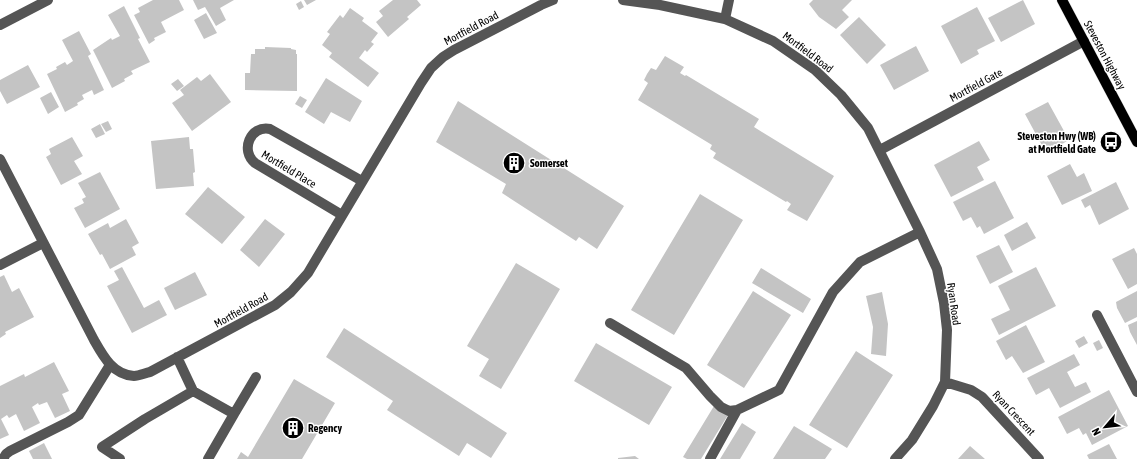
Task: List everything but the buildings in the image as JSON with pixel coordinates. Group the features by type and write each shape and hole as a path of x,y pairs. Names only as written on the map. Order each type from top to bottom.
{"main road":[{"name":"Steveston Highway","path":"1062,0 1137,142"}],"street":[{"path":"0,25 48,0"},
{"name":"Mortfield Road","path":"0,159 94,340 110,365 124,374 135,376 150,372 274,305 291,292 308,273 431,68 443,57 454,50 553,0"},
{"name":"Mortfield Road","path":"623,0 660,5 725,19 773,41 815,70 841,94 864,122 880,150"},
{"path":"725,19 729,0"},
{"name":"Mortfield Gate","path":"880,150 1084,41"},
{"name":"Mortfield Place","path":"342,215 255,163 249,155 248,143 250,136 261,128 270,129 362,181"},
{"name":"Ryan Road","path":"880,150 937,269 944,303 947,330 944,382 933,406 912,440 895,459"},
{"path":"610,323 686,368 721,407 729,410 737,410 779,390 833,292 860,262 920,232"},
{"path":"0,265 44,243"},
{"path":"1097,315 1137,392"},
{"path":"177,357 193,391 234,414"},
{"path":"3,459 10,451 68,422 78,415 110,365"},
{"path":"208,459 256,377"},
{"name":"Ryan Crescent","path":"944,382 971,390 982,397 1035,457"},
{"path":"120,459 102,447 145,419 193,391"},
{"path":"710,459 737,410"}],"place":[{"name":"Steveston Hwy (WB) at Mortfield Gate","path":"1111,142"},
{"name":"Somerset","path":"514,163"},
{"name":"Regency","path":"293,428"}]}
